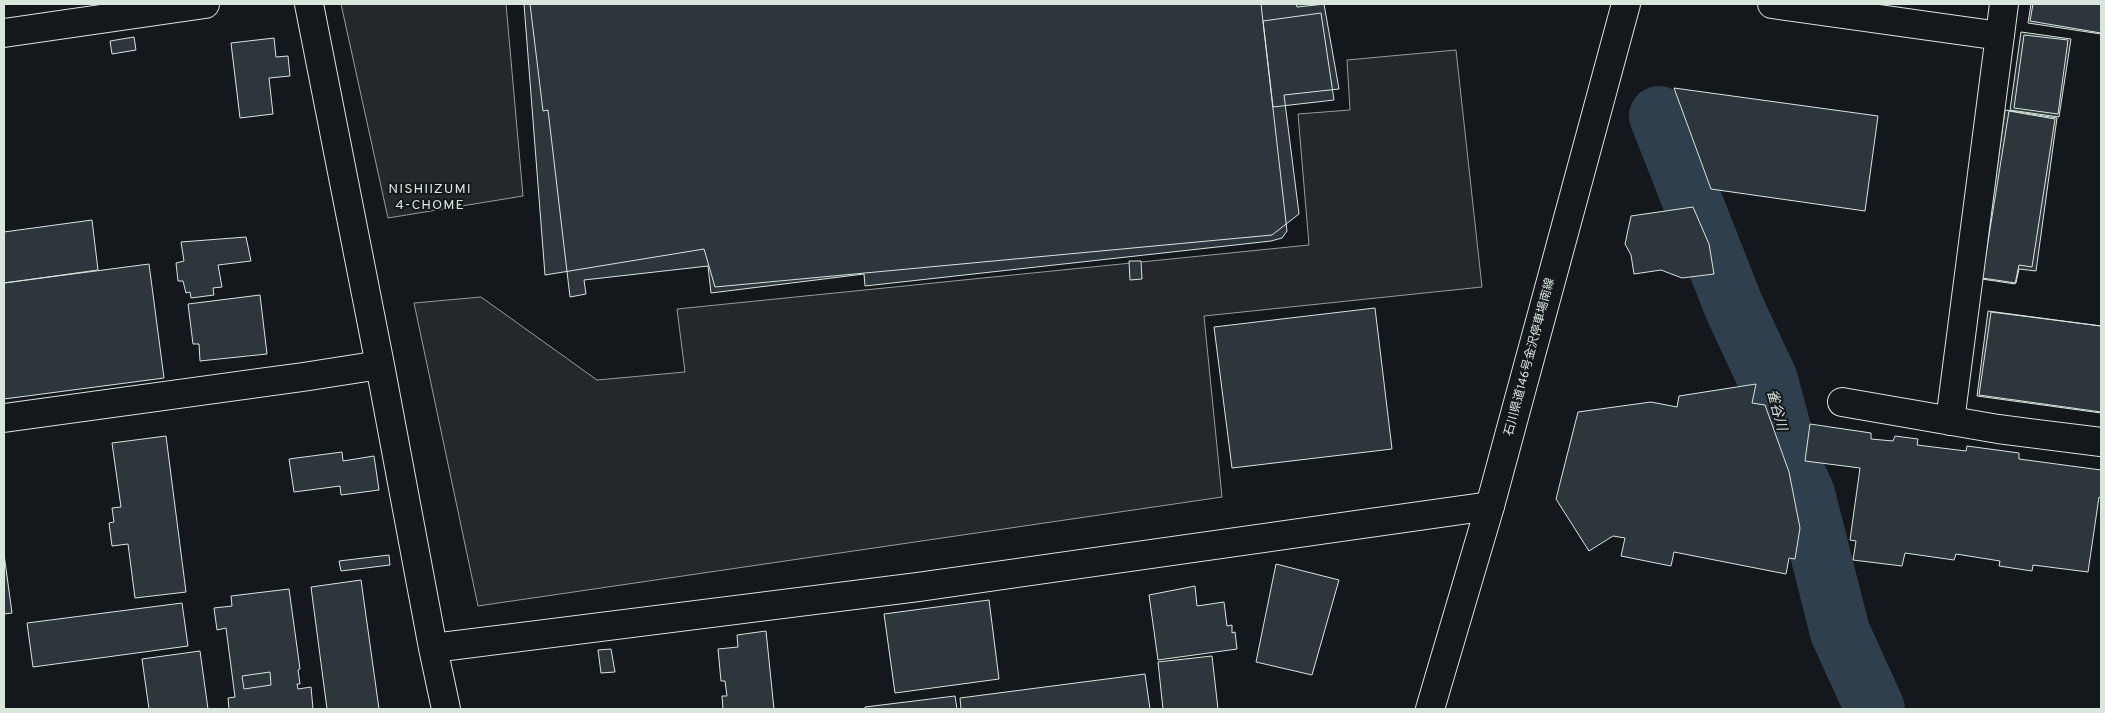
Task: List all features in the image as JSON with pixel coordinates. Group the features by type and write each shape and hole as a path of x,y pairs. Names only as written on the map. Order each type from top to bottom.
{"street":[{"path":"4,34 205,4"},
{"path":"309,4 446,709"},
{"name":"石川県道146号金沢停車場南線","path":"1430,709 1490,506 1626,4"},
{"path":"1772,4 2000,36"},
{"path":"1950,421 2004,4"},
{"path":"4,418 303,377 380,364"},
{"path":"1842,402 1950,421 2101,442"},
{"path":"433,648 918,588 1490,506"}],"shaded area":[{"path":"341,4 506,4 523,196 388,218"},
{"path":"1456,50 1482,287 1204,316 1222,497 478,606 414,303 481,297 597,380 685,372 677,309 1309,245 1298,114 1350,110 1347,60"}],"building":[{"path":"524,4 1324,4 1339,89 1284,95 1299,214 1272,235 715,287 704,249 545,275"},
{"path":"530,4 1261,4 1287,231 1282,238 1271,241 865,286 864,274 711,293 708,266 584,280 586,294 570,297 548,110 543,111"},
{"path":"1296,4 1325,4 1297,7"},
{"path":"2031,4 2101,4 2101,34 2028,23"},
{"path":"2033,4 2101,4 2101,33 2030,21"},
{"path":"1321,13 1334,100 1273,107 1263,21"},
{"path":"2021,32 2071,39 2059,117 2010,110"},
{"path":"2024,35 2068,40 2058,114 2014,108"},
{"path":"134,37 136,50 112,54 110,41"},
{"path":"274,38 276,57 288,56 290,76 269,78 273,114 240,118 231,43"},
{"path":"1674,88 1878,116 1865,211 1711,189"},
{"path":"2005,110 2057,118 2036,271 2019,269 2016,283 1982,278"},
{"path":"2009,111 2055,119 2032,267 2019,265 2015,284 1982,279"},
{"path":"1693,207 1709,244 1714,274 1682,278 1661,270 1634,274 1631,255 1625,244 1631,216"},
{"path":"92,220 98,270 4,283 4,232"},
{"path":"246,237 251,261 218,265 222,287 213,288 214,295 191,298 190,292 186,293 183,281 178,281 176,263 184,261 181,242"},
{"path":"1129,261 1141,261 1142,279 1130,280"},
{"path":"149,264 164,378 4,399 4,283"},
{"path":"260,295 267,354 200,361 199,344 193,344 188,304"},
{"path":"1375,308 1392,449 1232,468 1214,327"},
{"path":"1988,311 2101,326 2101,413 1977,396"},
{"path":"1991,312 2101,326 2101,412 1979,395"},
{"path":"1756,384 1752,403 1765,405 1789,472 1800,528 1795,559 1789,558 1786,574 1674,552 1671,566 1621,556 1625,538 1613,536 1589,551 1556,499 1578,412 1651,402 1677,407 1679,396"},
{"path":"1810,424 1871,433 1871,439 1893,441 1895,436 1918,439 1917,445 1966,451 1967,446 2019,453 2019,459 2101,470 2101,498 2099,497 2088,572 2033,565 2032,571 1999,566 2000,561 1956,554 1954,560 1905,553 1902,566 1853,560 1856,541 1850,540 1860,468 1805,461"},
{"path":"166,436 186,592 135,598 128,544 112,546 109,523 114,522 112,508 121,507 112,443"},
{"path":"342,452 343,461 374,456 379,490 341,495 340,486 294,492 289,459"},
{"path":"4,554 12,613 4,614"},
{"path":"389,555 390,565 341,571 339,561"},
{"path":"1276,564 1339,580 1312,675 1256,662"},
{"path":"361,580 379,709 327,709 311,587"},
{"path":"1195,586 1197,606 1224,602 1227,626 1232,625 1232,633 1235,632 1237,649 1158,660 1149,595"},
{"path":"289,589 300,669 298,670 300,684 297,684 298,689 311,687 313,709 229,709 228,698 235,697 226,628 217,630 214,608 232,606 231,596"},
{"path":"989,600 999,679 895,693 884,614"},
{"path":"182,603 188,646 33,667 27,623"},
{"path":"766,631 774,709 723,709 722,696 727,696 725,681 721,681 718,649 738,647 737,635"},
{"path":"611,649 615,672 601,673 598,650"},
{"path":"200,651 208,709 149,709 142,659"},
{"path":"1212,656 1218,709 1163,709 1158,662"},
{"path":"270,672 271,685 244,689 242,676"},
{"path":"1145,674 1150,709 961,709 960,698"},
{"path":"955,696 957,709 865,709 865,707"}],"waterway":[{"name":"雀谷川","path":"1659,116 1734,307 1768,380 1789,459 1805,494 1840,632 1875,709"}],"district":[{"name":"NISHIIZUMI 4-CHOME","path":"430,197"}]}
